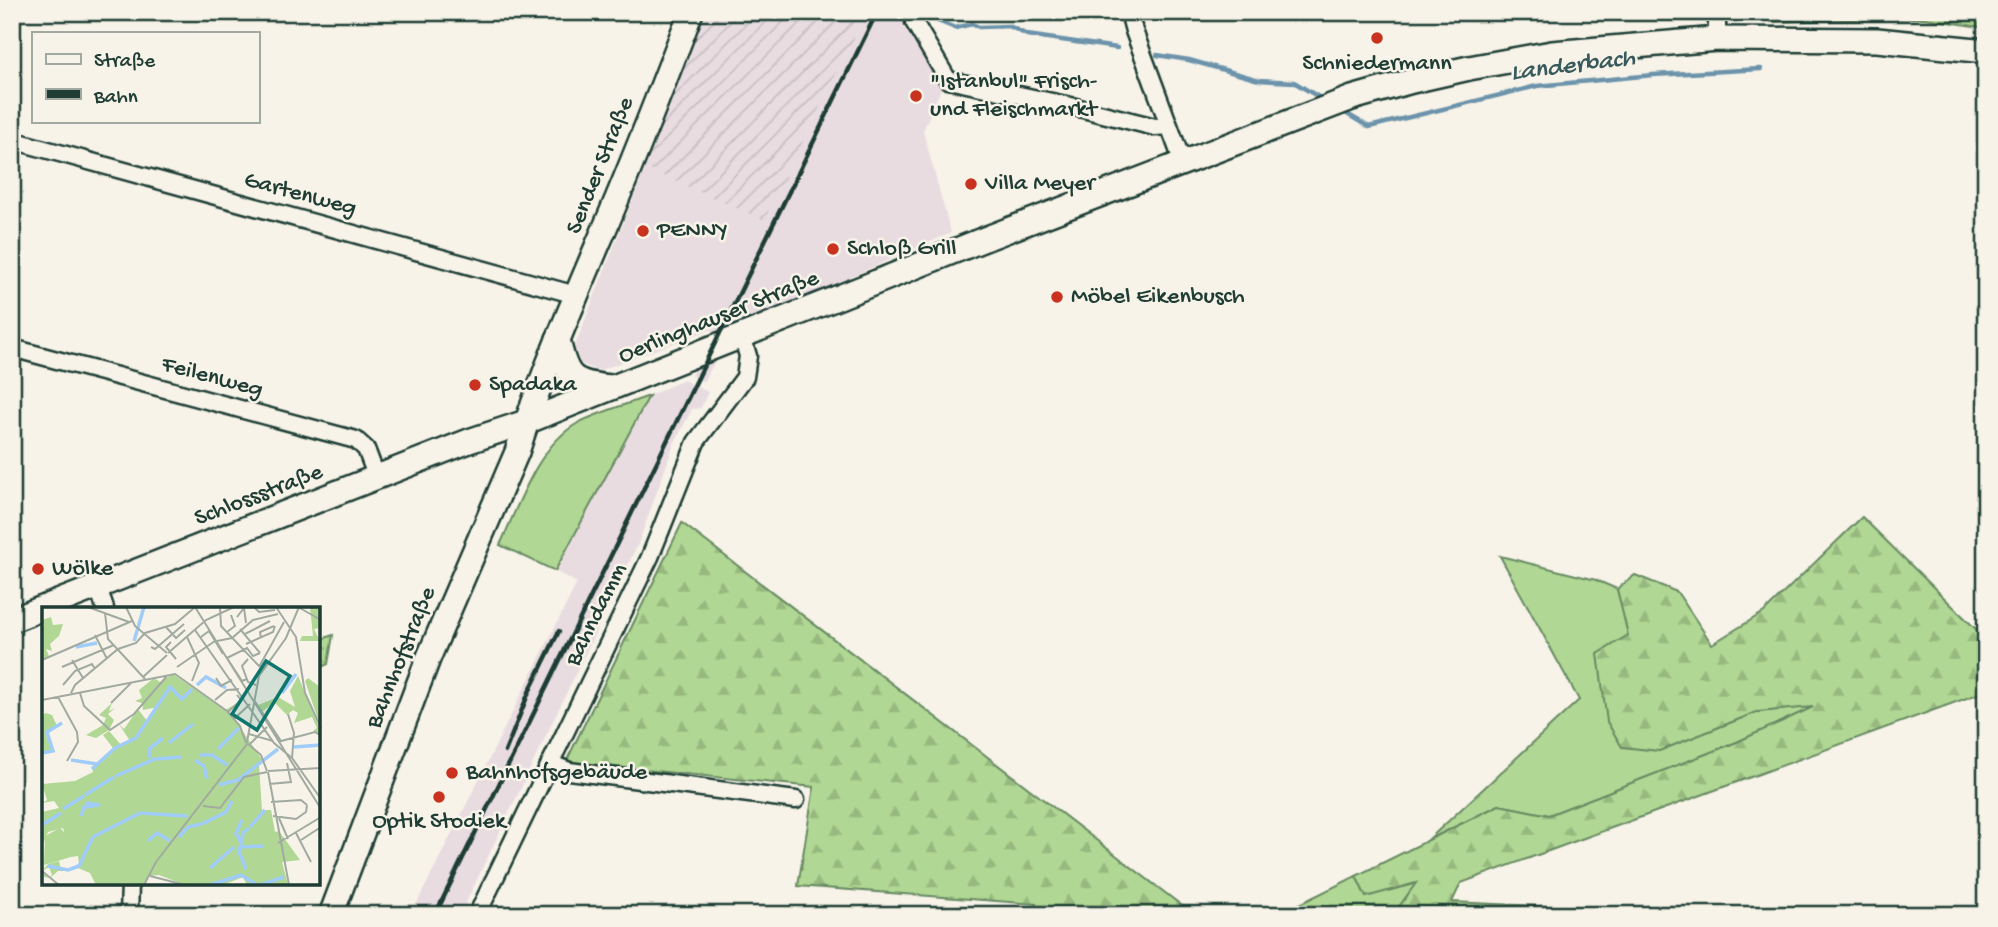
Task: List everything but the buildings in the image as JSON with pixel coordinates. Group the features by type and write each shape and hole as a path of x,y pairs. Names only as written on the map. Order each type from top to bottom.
{"main road":[{"name":"Sender Straße","path":"526,422 691,12"},
{"name":"Oerlinghauser Straße","path":"526,422 1310,112 1412,80 1552,52 1717,39 1877,40 1986,51"},
{"path":"558,339 563,362 569,374 576,380 592,386 615,387"},
{"name":"Schlossstraße","path":"65,607 102,598 377,478 469,441 526,422"},
{"name":"Bahnhofstraße","path":"331,915 428,659 517,452 526,422"},
{"name":"Schlossstraße","path":"12,620 42,613"}],"street":[{"path":"1129,12 1183,163"},
{"path":"1717,12 1717,39"},
{"path":"914,22 948,80 1072,106 1155,127 1169,126"},
{"name":"Gartenweg","path":"12,140 576,295"},
{"name":"Bahndamm","path":"477,915 650,557 696,442 745,377 748,356 742,336"},
{"name":"Feilenweg","path":"12,348 356,440 366,449 377,478"},
{"path":"550,763 569,771 796,800"},
{"path":"129,915 130,885"}],"shaded area":[{"path":"704,12 867,12 764,220 645,168"},
{"path":"867,12 903,12 944,82 923,131 951,233 818,291 711,333 712,329 598,371 581,364 574,348 645,168 764,219"},
{"path":"717,357 704,382 691,376 696,364"},
{"path":"683,380 708,392 701,408 692,409 674,444 639,542 460,915 411,915 577,583 555,571 649,396"}],"green space":[{"path":"1762,12 1986,12 1986,28 1924,18 1772,22"},
{"path":"649,396 555,571 500,545 540,461 564,433 586,419"},
{"path":"1862,517 1986,639 1986,691 1461,883 1452,902 1740,915 1393,915 1416,883 1366,897 1356,876 1499,805 1549,815 1737,742 1813,707 1757,712 1659,751 1622,747 1607,722 1598,654 1628,635 1617,589 1635,575 1677,592 1712,644 1764,612"},
{"path":"682,523 1194,915 1035,915 1036,904 798,886 814,787 566,762"},
{"path":"1500,556 1596,580 1617,589 1659,751 1757,712 1816,706 1737,742 1549,815 1499,805 1428,840 1579,700"},
{"path":"333,635 328,664 320,668 320,640"},
{"path":"1356,876 1366,896 1418,883 1393,915 1277,915"}],"waterway":[{"name":"Landerbach","path":"926,12 933,19 955,28 972,24 979,27 1009,26 1027,35 1117,48"},
{"name":"Landerbach","path":"1157,55 1189,60 1259,80 1294,82 1325,101"},
{"name":"Landerbach","path":"1342,111 1369,127 1537,86 1653,75 1761,69"}],"railway":[{"path":"435,915 877,12"},
{"path":"505,752 529,692 559,631"}],"place":[{"name":"Schniedermann","path":"1377,38"},
{"name":"\"Istanbul\" Frisch- und Fleischmarkt","path":"916,96"},
{"name":"Villa Meyer","path":"971,184"},
{"name":"PENNY","path":"643,231"},
{"name":"Schloß Grill","path":"833,249"},
{"name":"Möbel Eikenbusch","path":"1057,297"},
{"name":"Spadaka","path":"475,385"},
{"name":"Wölke","path":"38,569"},
{"name":"Bahnhofsgebäude","path":"452,773"},
{"name":"Optik Stodiek","path":"439,797"}]}
